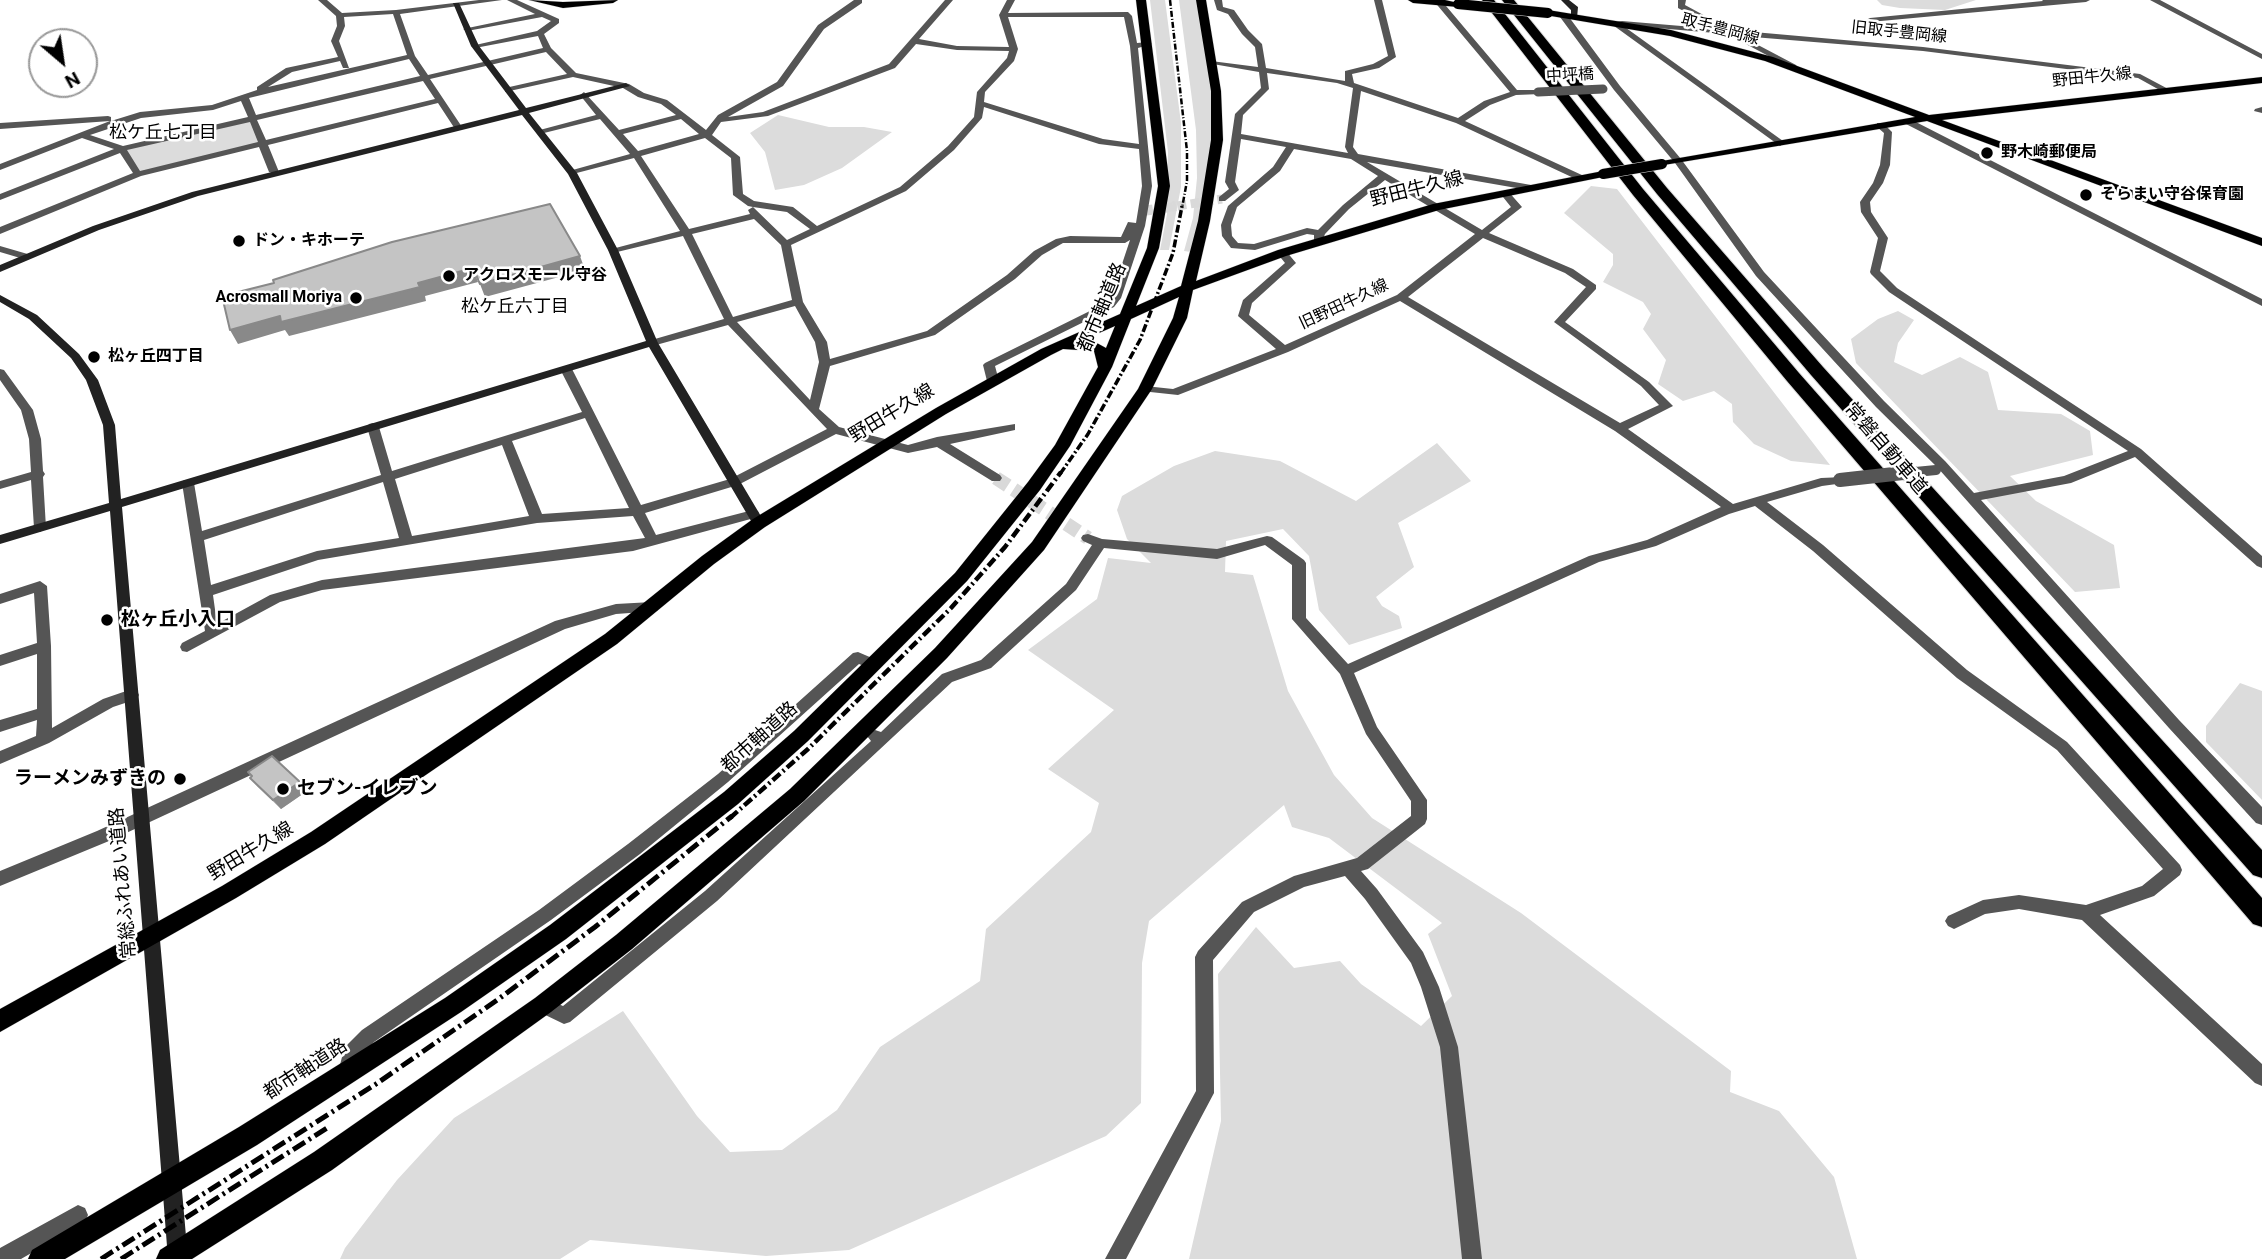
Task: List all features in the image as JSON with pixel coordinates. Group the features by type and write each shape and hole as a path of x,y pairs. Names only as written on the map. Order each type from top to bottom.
{"highway":[{"name":"常磐自動車道","path":"1488,0 1573,110 1793,377 2262,916"},
{"name":"常磐自動車道","path":"1508,0 1621,141 1826,381 2262,867"},
{"path":"1526,0 1621,141"},
{"path":"1464,2 1573,110"}],"main road":[{"path":"534,0 563,5 613,0"},
{"name":"都市軸道路","path":"41,1259 453,1005 656,858 731,798 801,736 961,577 1034,486 1062,446 1105,367 1130,312 1153,248 1164,186 1141,0"},
{"path":"175,1257 323,1161 543,1005 624,942 787,804 941,653 1038,545 1145,389 1180,318 1188,288 1205,260 1218,115 1201,0"},
{"name":"取手豊岡線","path":"1413,0 1464,2 1548,13 1695,38 1793,67 1927,118"},
{"name":"野田牛久線","path":"0,1021 151,937 318,838 547,684 652,607 756,518 993,381 1130,312 1319,237 1528,187 1927,118 2262,80"},
{"name":"野田牛久線","path":"1927,118 2262,242"},
{"path":"1205,260 1230,267 1256,262"},
{"path":"1046,352 1062,346 1090,345 1103,354 1105,367"}],"street":[{"path":"322,0 340,15 396,12 498,0"},
{"path":"475,46 540,33 556,21 511,0"},
{"path":"572,173 708,134 718,120 780,84 821,27 859,0"},
{"path":"718,120 765,114 892,66 949,0"},
{"path":"786,244 903,189 951,148 978,118 981,92 1011,59 1014,49 1003,15 1011,0"},
{"path":"1218,0 1220,8 1231,12 1259,46 1265,89 1239,114 1230,182 1234,190 1222,199"},
{"path":"1378,0 1392,57 1376,66 1348,74 1353,86 1349,147 1355,158 1480,233 1569,271 1592,287 1559,322 1645,384 1667,407 1619,428"},
{"path":"1565,0 1575,9 1569,16 1617,88 1678,161 1760,274 1942,470 1972,498 2262,818"},
{"path":"1670,0 1681,3 1727,32 1793,67"},
{"path":"1870,20 2048,1 2086,0"},
{"path":"2154,0 2262,57"},
{"path":"1438,1 1516,93"},
{"path":"187,647 275,598 322,585 653,542 756,518 652,343 612,250 572,173 486,63 456,5"},
{"path":"552,19 555,9 563,5"},
{"path":"396,12 411,56 458,127"},
{"path":"340,15 341,26 335,41 348,71"},
{"path":"467,29 541,15"},
{"path":"993,381 989,365 1110,305 1116,298 1143,211 1147,186 1129,16 1003,15"},
{"path":"1618,23 1780,143"},
{"name":"旧取手豊岡線","path":"1618,23 1923,49 2140,76 2168,91"},
{"path":"540,33 548,49 573,75"},
{"path":"914,41 957,48 1014,49"},
{"path":"1134,46 1148,44"},
{"path":"0,197 122,149 548,49"},
{"path":"0,127 213,107 411,56"},
{"path":"249,96 277,75 289,70 342,58"},
{"path":"1211,63 1353,86 1392,97 1459,121 1581,178"},
{"path":"508,90 573,75 626,86 640,95 664,102 735,157 738,195 751,204 790,209 817,230"},
{"path":"0,269 141,212 274,172 626,86"},
{"name":"中坪橋","path":"1459,121 1486,103 1516,93 1617,88"},
{"path":"584,95 636,155 686,232 730,321 835,430 908,449 1011,427"},
{"path":"249,96 252,118 274,172"},
{"path":"0,231 138,174 440,100"},
{"path":"980,103 1102,142 1143,147"},
{"path":"0,167 140,115"},
{"path":"540,131 602,116"},
{"path":"617,133 683,116"},
{"path":"1907,121 2262,303"},
{"path":"1880,125 1888,132 1885,166 1878,184 1865,202 1866,212 1883,238 1875,272 1904,297 2137,452 2262,563"},
{"path":"82,135 122,149 138,174"},
{"path":"1237,136 1528,187"},
{"path":"1291,146 1278,169 1233,206 1226,225 1227,236 1235,246 1255,247 1307,231 1319,237 1384,176"},
{"path":"0,153 18,160"},
{"name":"旧野田牛久線","path":"1145,389 1174,393 1284,350 1401,297 1480,233 1517,207 1504,192"},
{"path":"751,204 756,216 786,244 798,302 821,342 825,364 813,410"},
{"path":"825,364 931,333 1011,276 1038,253 1060,241 1125,240 1133,215 1143,211"},
{"path":"612,250 756,216"},
{"path":"0,249 27,257"},
{"path":"1282,253 1291,264 1247,302 1243,316 1284,350"},
{"path":"1401,297 1619,428 1732,509"},
{"name":"常総ふれあい道路","path":"0,298 33,317 75,356 92,380 109,425 175,1257"},
{"path":"0,540 652,343 798,302"},
{"path":"566,369 653,542"},
{"path":"0,372 27,410 36,439 40,528"},
{"path":"197,537 589,414"},
{"path":"373,427 407,541"},
{"path":"206,592 317,556 537,519 638,511 734,482 835,430"},
{"path":"506,440 537,519"},
{"path":"937,441 996,478"},
{"path":"1972,498 2067,480 2137,452"},
{"path":"1346,671 1594,559 1651,543 1732,509 1821,482 1942,470"},
{"path":"0,485 39,474"},
{"path":"188,483 212,633"},
{"path":"1757,501 1818,548 1962,674 2062,746 2174,870 2148,891 2086,913 2019,902 1983,907 1954,921"},
{"path":"543,1005 564,1016 711,896 947,678 986,664 1071,587 1094,541 1217,554 1267,540 1299,563 1299,619 1346,671 1371,730 1419,800 1419,819 1362,864 1300,881 1248,907 1204,957 1205,1093 1115,1259"},
{"path":"0,599 40,586 44,646 44,739"},
{"path":"0,878 44,862 559,625 616,609 652,607"},
{"path":"0,661 44,646"},
{"path":"0,758 44,739 108,703 132,695"},
{"path":"0,726 44,712"},
{"path":"864,729 882,740"},
{"path":"1348,868 1371,894 1417,958 1449,1047 1472,1259"},
{"path":"2086,913 2262,1077"},
{"path":"1,1259 78,1215"}],"shaded area":[{"path":"1150,0 1165,0 1181,123 1181,187 1169,250 1160,250 1167,214 1168,152"},
{"path":"1179,0 1199,0 1215,100 1209,182 1191,252 1184,251 1193,218 1197,178 1196,130"},
{"path":"1877,0 1976,0 1945,10 1900,8 1882,5"},
{"path":"778,115 829,127 864,127 892,132 842,168 804,185 775,190 765,152 750,133"},
{"path":"252,118 263,143 138,174 122,149"},
{"path":"1591,186 1617,189 1830,465 1791,461 1754,444 1733,422 1732,404 1714,391 1683,401 1658,384 1666,360 1643,329 1651,314 1643,302 1603,282 1613,265 1613,254 1564,213"},
{"path":"1898,311 1914,320 1898,343 1894,362 1922,375 1960,357 1988,372 1998,410 2061,414 2090,431 2093,455 2010,476 2036,501 2114,545 2120,588 2075,592 1856,363 1851,339 1878,319"},
{"path":"1437,443 1471,481 1398,523 1414,567 1376,597 1382,606 1399,616 1402,628 1349,645 1319,610 1309,556 1283,529 1226,541 1225,572 1253,575 1288,691 1334,775 1372,818 1521,913 1731,1071 1730,1092 1779,1111 1834,1177 1857,1259 1189,1259 1221,1121 1218,974 1256,927 1294,968 1340,961 1361,984 1421,1026 1452,996 1428,934 1442,923 1329,838 1292,827 1284,805 1149,921 1142,963 1141,1103 1106,1136 849,1250 766,1256 590,1240 560,1259 340,1259 345,1248 397,1180 454,1118 623,1011 697,1116 730,1152 782,1150 837,1110 880,1047 980,981 986,929 1091,832 1099,803 1048,769 1114,710 1028,650 1097,599 1108,558 1151,563 1127,539 1117,510 1122,496 1174,466 1215,451 1280,461 1356,501"},
{"path":"2240,683 2262,691 2262,800 2206,742 2206,726"}],"building":[{"name":"アクロスモール守谷","path":"550,204 580,256 480,284 473,268 418,283 420,287 281,322 280,316 230,330 222,296 274,283 273,280 392,242"},
{"name":"セブン-イレブン","path":"272,756 300,782 273,800 250,778 252,776 248,772"}],"tunnel":[{"path":"1164,208 1222,199"},
{"path":"1143,211 1176,206"},
{"path":"996,478 1088,538"}],"railway":[{"path":"1170,0 1187,151 1187,181 1182,208"},
{"path":"1060,474 1088,434 1140,340 1173,253 1182,206"},
{"path":"730,818 808,749 951,608 1005,547 1061,472"},
{"path":"101,1259 376,1084 500,998 595,927 732,816"},
{"path":"121,1259 327,1128"}],"place":[{"name":"野木崎郵便局","path":"1987,153"},
{"name":"そらまい守谷保育園","path":"2086,195"},
{"name":"ドン・キホーテ","path":"239,241"},
{"name":"アクロスモール守谷","path":"449,276"},
{"name":"Acrosmall Moriya","path":"356,298"},
{"name":"松ヶ丘四丁目","path":"94,357"},
{"name":"松ヶ丘小入口","path":"107,620"},
{"name":"ラーメンみずきの","path":"180,779"},
{"name":"セブン-イレブン","path":"283,789"}],"district":[{"name":"松ケ丘七丁目","path":"163,133"},
{"name":"松ケ丘六丁目","path":"515,307"}]}
